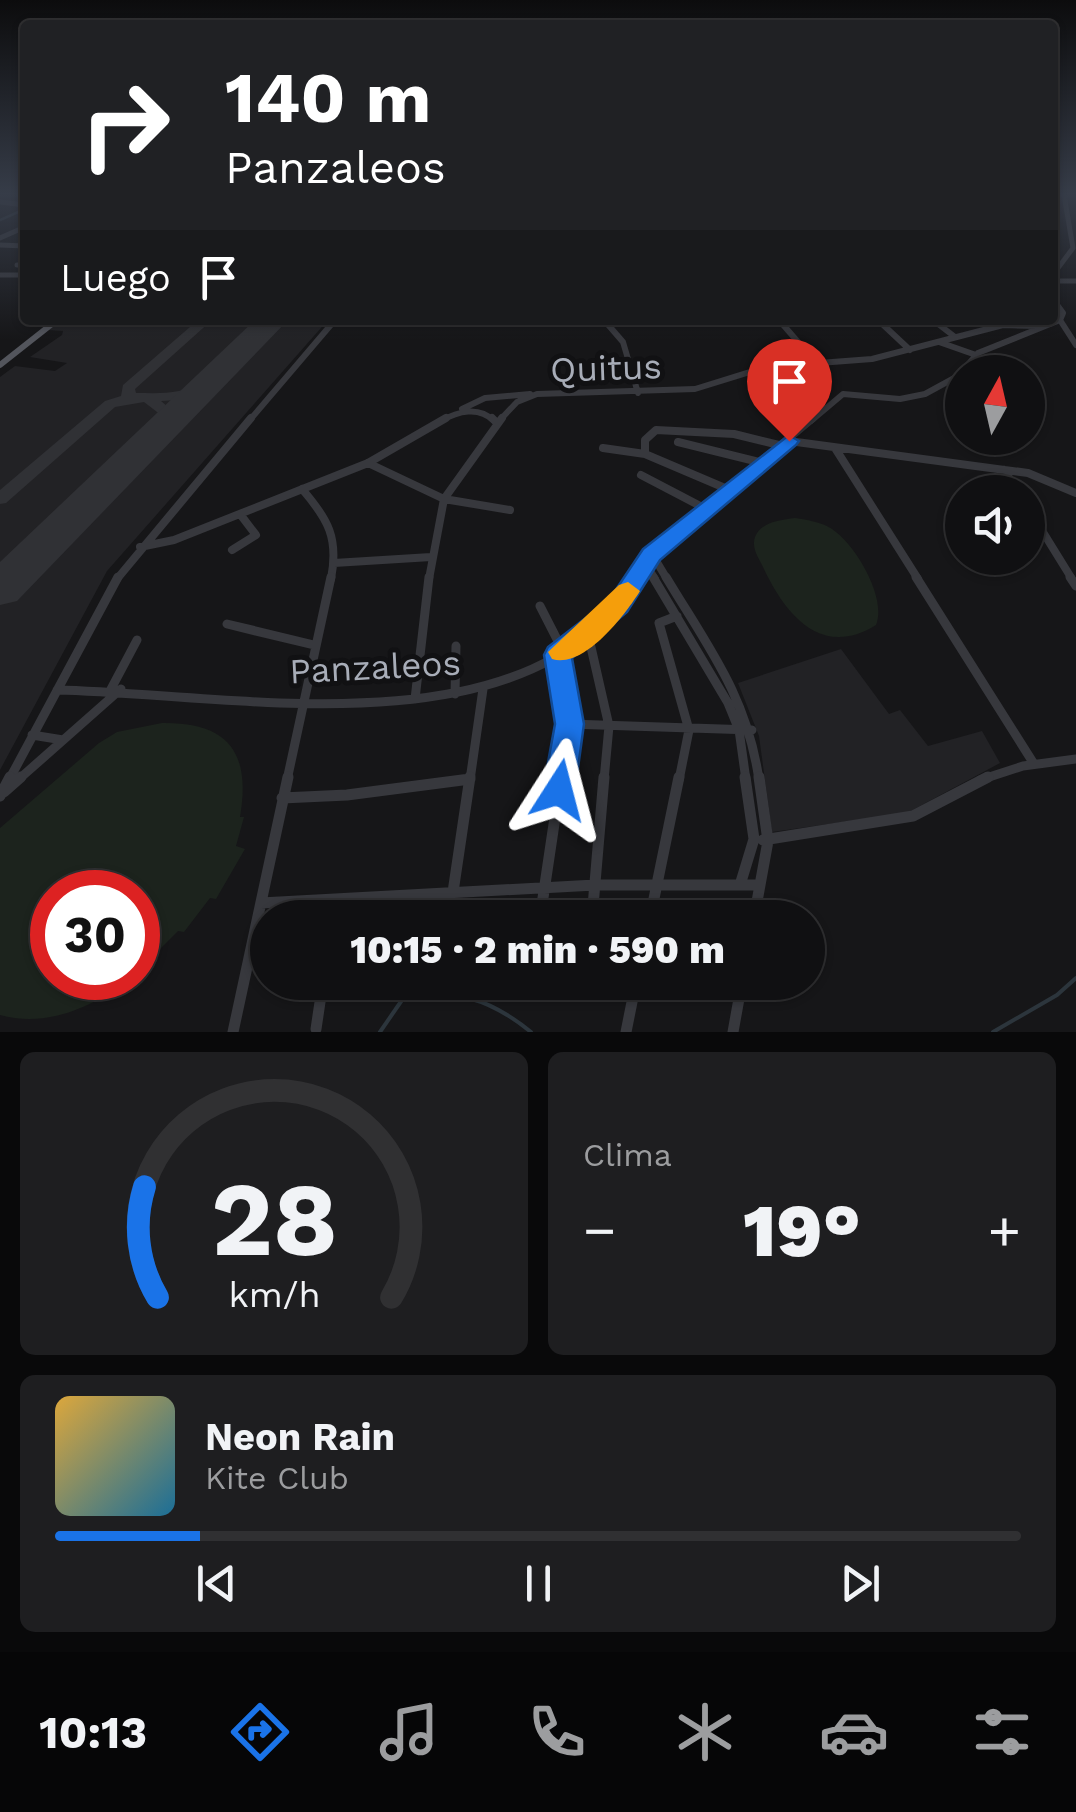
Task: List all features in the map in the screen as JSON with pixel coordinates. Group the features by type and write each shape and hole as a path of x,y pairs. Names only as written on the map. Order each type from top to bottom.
{"main road":[{"path":"0,361 47,325"}],"street":[{"path":"1058,271 1074,248"},
{"path":"1058,306 1063,313 1060,320 1076,345"},
{"path":"0,796 107,595 140,546 331,325"},
{"path":"608,325 623,342 638,393"},
{"path":"783,325 817,364"},
{"path":"883,325 910,350"},
{"path":"939,325 955,337"},
{"name":"Quitus","path":"414,699 431,557 444,499 497,423 517,402 537,394 695,390 766,368 910,350 1003,325 1042,326"},
{"name":"Panzaleos","path":"976,355 1042,326"},
{"path":"939,342 976,355"},
{"name":"Panzaleos","path":"57,690 116,689 301,701 414,699 483,689 560,653 588,634 618,606 648,559 732,491 835,397 900,398 925,394 945,383"},
{"path":"140,546 174,540 368,463 485,398 537,394"},
{"path":"458,411 488,414 497,423"},
{"path":"645,454 645,440 663,428 734,434 1004,470 1050,479 1076,492"},
{"path":"678,442 763,463"},
{"path":"603,448 645,454 732,491"},
{"path":"835,448 1034,764"},
{"path":"368,463 444,499 510,510"},
{"path":"1004,470 1007,475"},
{"path":"641,474 708,510"},
{"path":"261,900 334,563 329,520 302,489"},
{"path":"232,550 256,535 240,514"},
{"path":"1045,536 1076,586"},
{"path":"334,563 431,557"},
{"path":"648,559 734,690 752,730 768,841 757,900"},
{"path":"540,606 560,653 570,724 541,900"},
{"path":"654,900 689,730 659,624 682,615"},
{"path":"682,615 738,730 754,839 740,884"},
{"path":"228,624 314,645"},
{"path":"588,634 609,726 594,900"},
{"path":"0,796 116,689 137,640"},
{"path":"455,694 456,646"},
{"path":"453,892 483,689"},
{"path":"570,724 752,730"},
{"path":"32,735 63,740"},
{"path":"754,839 768,841 913,816 976,781 1034,764 1076,759"},
{"path":"282,798 347,795 470,779"},
{"path":"321,900 595,886 759,885"},
{"path":"233,1032 250,951"},
{"path":"316,1029 320,1000"},
{"path":"626,1032 632,1000"},
{"path":"733,1032 739,1000"}],"shaded area":[{"path":"53,325 324,325 107,571 0,770 0,377 15,366 55,371 67,363 30,357 63,331 47,330"},
{"path":"795,518 828,527 851,547 873,587 876,625 838,637 821,634 806,626 782,600 754,541 766,525"},
{"path":"841,649 889,714 900,710 928,746 982,731 1000,763 907,813 772,832 759,736 738,683"},
{"path":"162,723 204,728 219,735 238,759 242,775 240,817 244,817 236,846 245,849 216,899 210,898 184,932 178,931 160,949 160,870 30,870 30,1000 97,1000 52,1017 0,1015 0,828 117,732"}],"waterway":[{"path":"993,1032 1057,995 1076,978"},
{"path":"380,1032 402,1000 439,995 486,1004 531,1032"}],"taxiway":[{"path":"133,398 127,394 128,388 200,325"},
{"path":"259,334 261,325"},
{"path":"0,499 110,404 186,394 213,380"},
{"path":"150,400 169,414 159,433"}],"runway":[{"path":"0,589 268,325"}],"slow traffic":[{"path":"561,652 588,634 628,591"}],"route":[{"path":"559,790 570,724 557,655 588,634 618,606 652,554 789,441"}]}
